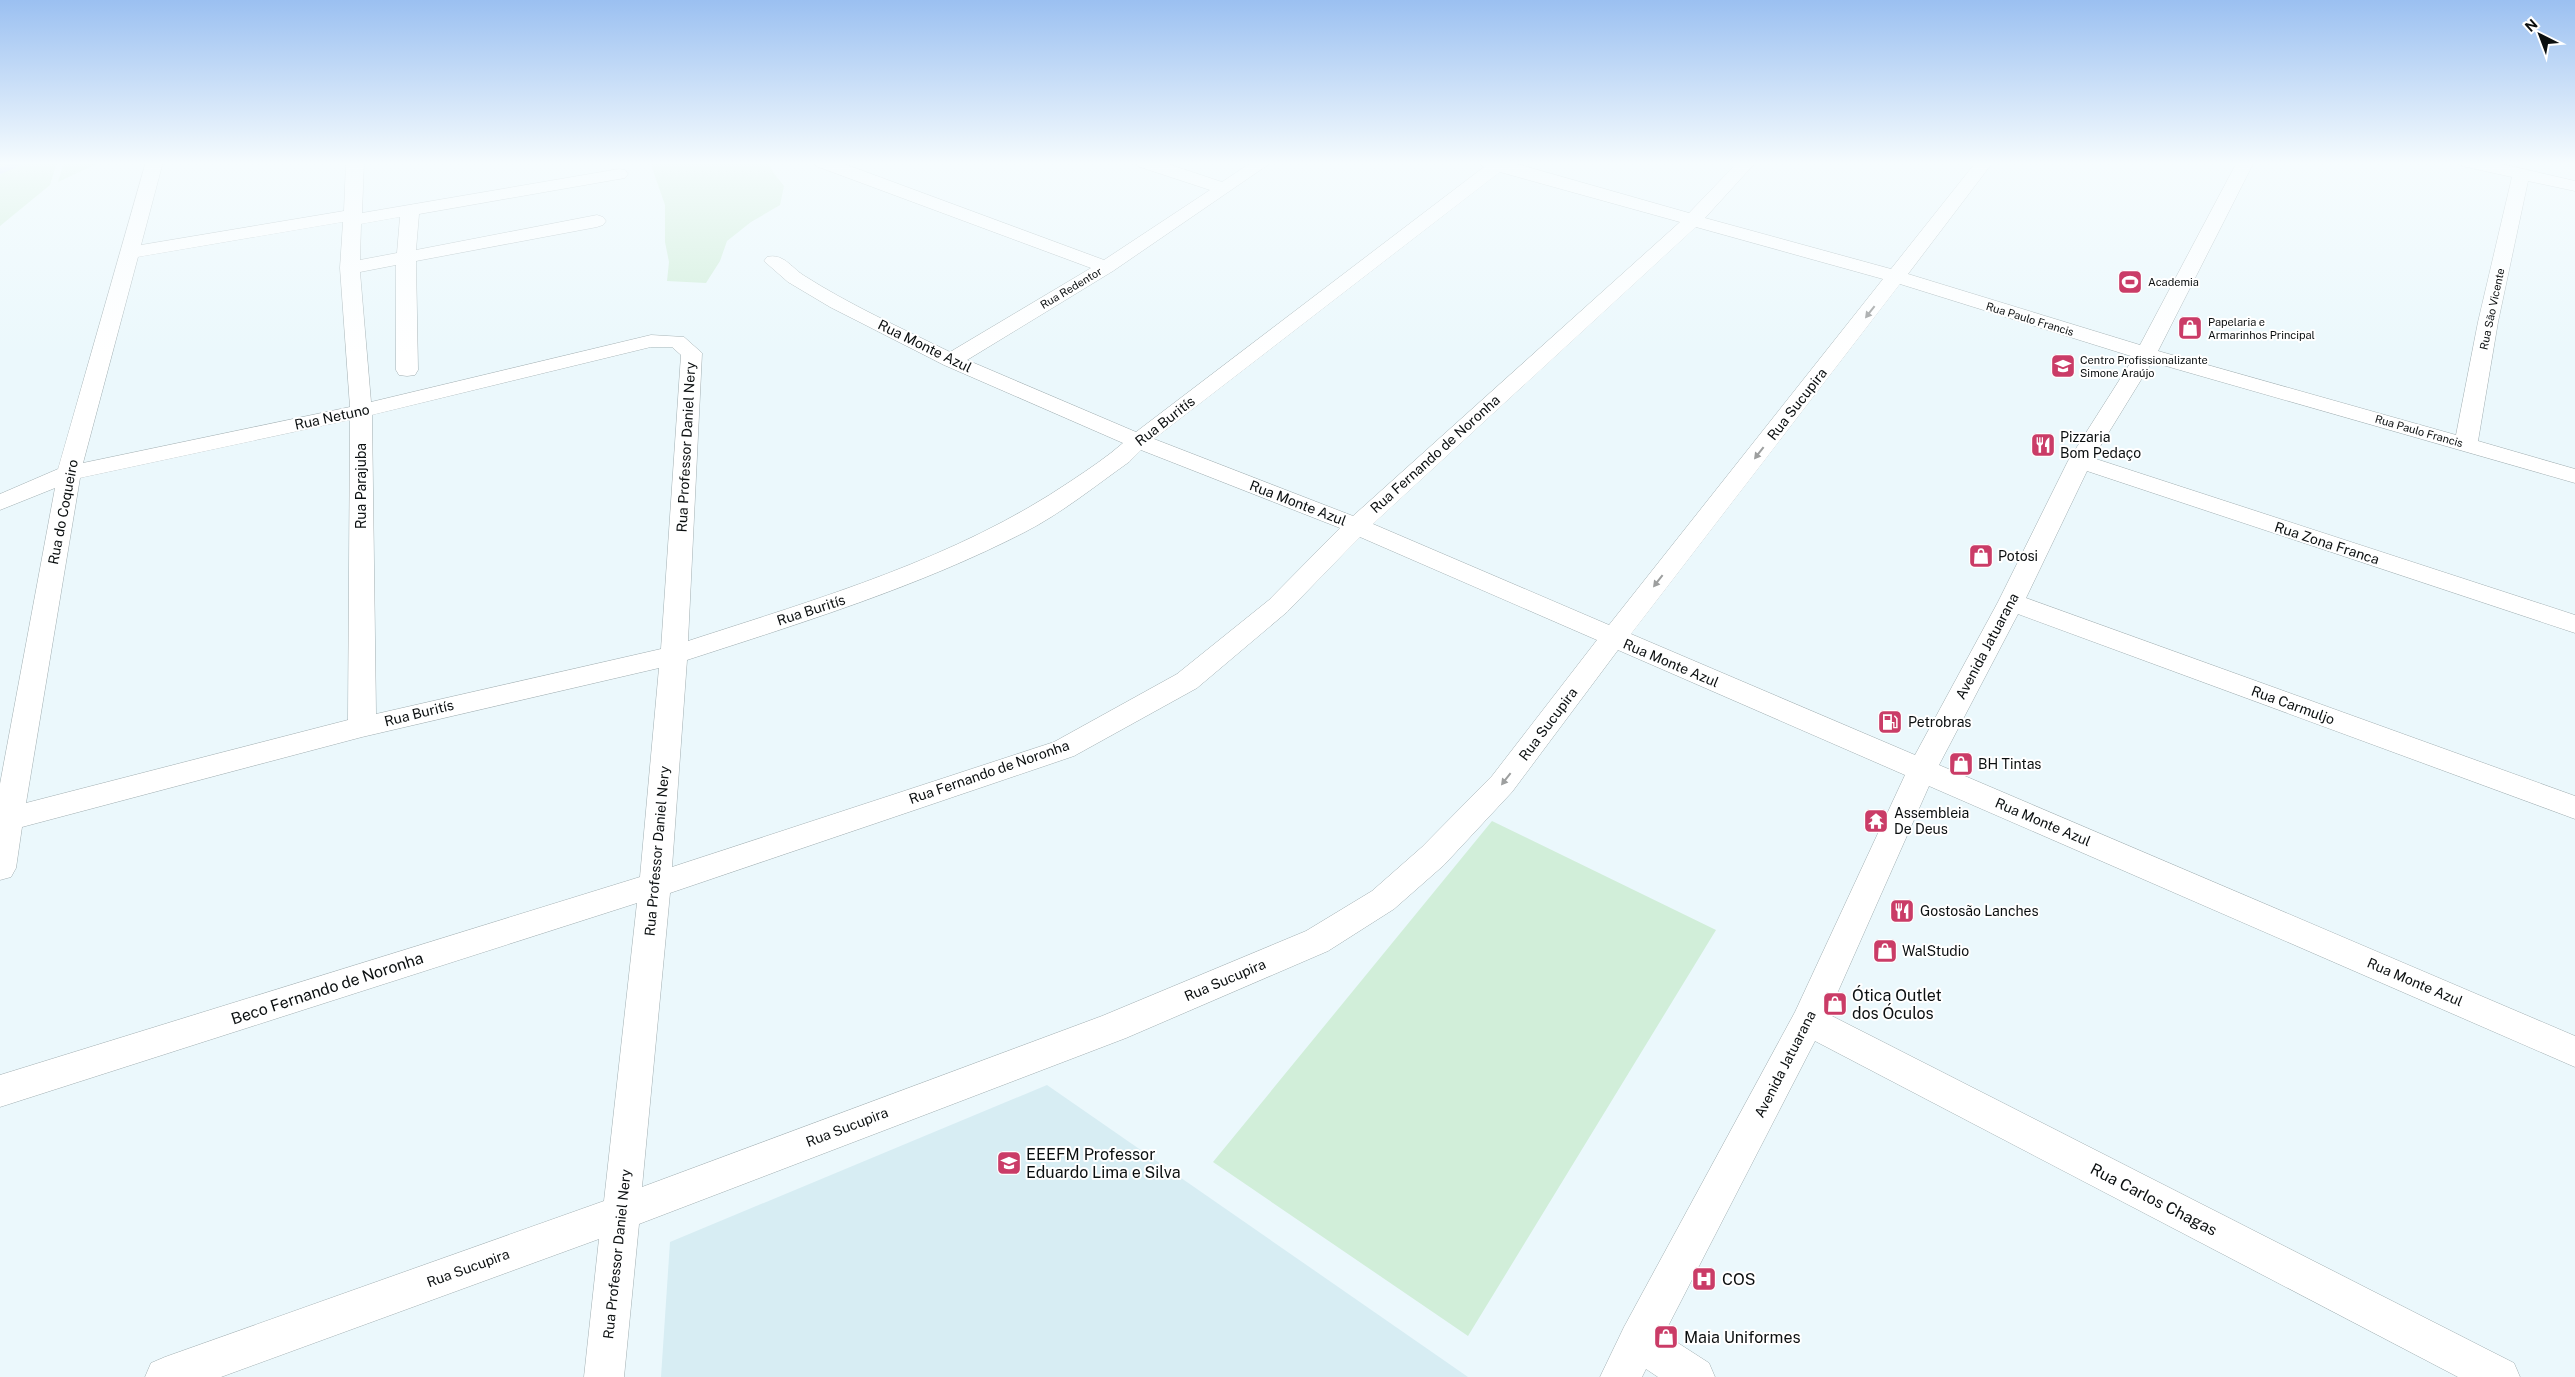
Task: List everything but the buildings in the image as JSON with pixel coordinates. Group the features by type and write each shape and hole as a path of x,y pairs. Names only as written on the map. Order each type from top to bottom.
{"street":[{"name":"Rua do Coqueiro","path":"0,868 69,473 137,226"},
{"path":"130,253 301,226"},
{"name":"Rua Parajuba","path":"353,226 350,268 361,411 362,727"},
{"path":"407,370 406,257 409,226"},
{"path":"350,268 569,226"},
{"path":"996,226 1106,267"},
{"name":"Rua Redentor","path":"951,360 1106,267 1166,226"},
{"name":"Rua Buritís","path":"8,819 362,727 674,655 874,589 970,548 1050,506 1121,457 1138,441 1415,226"},
{"name":"Rua Fernando de Noronha","path":"655,884 1064,749 1187,681 1278,606 1356,526 1685,226"},
{"name":"Rua Paulo Francis","path":"1715,226 1897,277 2146,354 2575,476"},
{"name":"Rua Sucupira","path":"165,1377 620,1213 1114,1027 1317,941 1383,900 1433,856 1502,784 1613,638 1936,226"},
{"name":"Avenida Jatuarana","path":"1620,1377 1808,1021 1922,770 2011,602 2080,461 2146,354 2213,226"},
{"name":"Rua São Vicente","path":"2466,444 2488,322 2509,226"},
{"name":"Rua Monte Azul","path":"774,261 796,278 837,303 951,360 1138,441 1356,526 2575,1052"},
{"name":"Rua Netuno","path":"0,503 69,473 361,411 644,343 666,340"},
{"name":"Rua Professor Daniel Nery","path":"604,1377 655,884 674,655 693,360 692,354 683,344 666,340"},
{"name":"Rua Zona Franca","path":"2080,461 2575,624"},
{"name":"Rua Carmuljo","path":"2011,602 2575,808"},
{"name":"Beco Fernando de Noronha","path":"0,1091 655,884"},
{"name":"Rua Carlos Chagas","path":"1808,1021 2500,1377"},
{"path":"1638,1341 1695,1377"}],"shaded area":[{"name":"EEEFM Professor Eduardo Lima e Silva","path":"1047,1085 1468,1377 661,1377 670,1242"}],"green space":[{"path":"665,226 746,226 727,241 720,261 706,283 667,281 669,262 665,242"},
{"path":"1492,821 1716,930 1468,1336 1213,1162"}],"place":[{"name":"Academia","path":"2130,282"},
{"name":"Papelaria e Armarinhos Principal","path":"2190,328"},
{"name":"Centro Profissionalizante Simone Araújo","path":"2063,366"},
{"name":"Pizzaria Bom Pedaço","path":"2043,445"},
{"name":"Potosi","path":"1981,556"},
{"name":"Petrobras","path":"1890,722"},
{"name":"BH Tintas","path":"1961,764"},
{"name":"Assembleia De Deus","path":"1876,821"},
{"name":"Gostosão Lanches","path":"1902,911"},
{"name":"WalStudio","path":"1885,951"},
{"name":"Ótica Outlet dos Óculos","path":"1835,1004"},
{"name":"EEEFM Professor Eduardo Lima e Silva","path":"1009,1163"},
{"name":"COS","path":"1704,1279"},
{"name":"Maia Uniformes","path":"1666,1337"}]}
